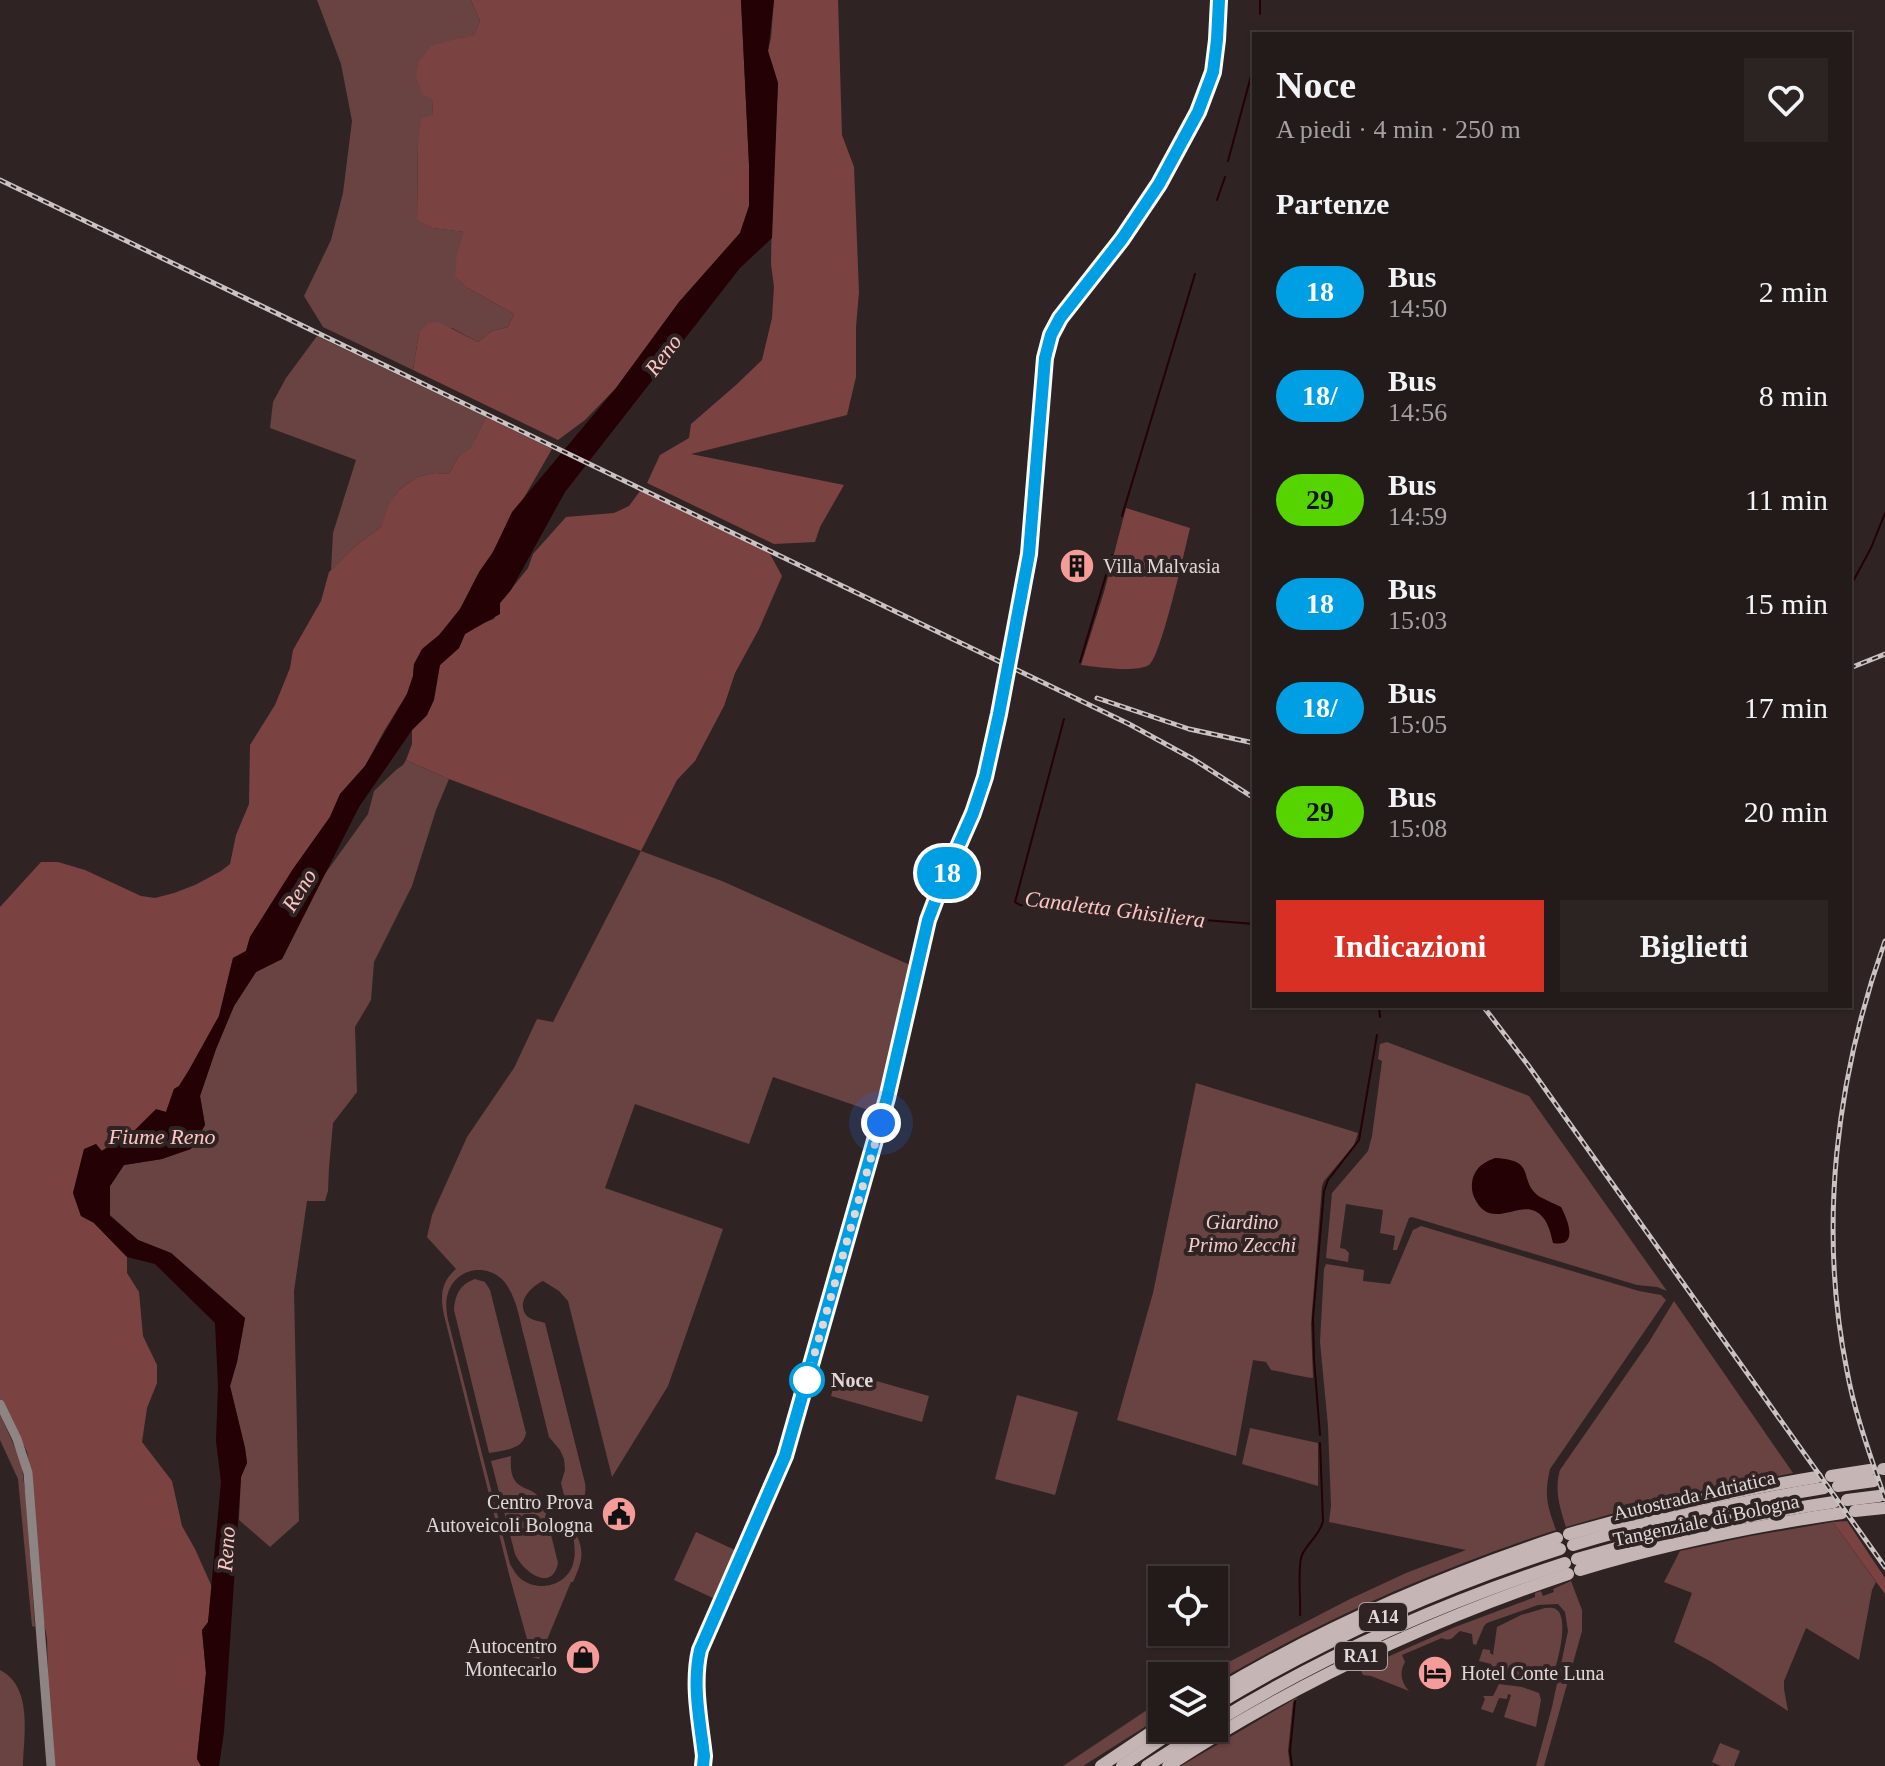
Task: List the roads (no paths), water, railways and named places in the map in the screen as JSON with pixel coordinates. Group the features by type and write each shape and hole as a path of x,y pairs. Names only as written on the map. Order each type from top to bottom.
{"highway":[{"name":"Tangenziale di Bologna","path":"1228,1685 1303,1643 1462,1572 1670,1507 1749,1489 1827,1482 1878,1472"},
{"name":"Autostrada Adriatica","path":"1228,1715 1310,1669 1390,1630 1473,1595 1573,1567 1679,1531 1771,1512 1882,1502"},
{"name":"A14","path":"1228,1698 1305,1655 1388,1615 1565,1542"},
{"name":"RA1","path":"1168,1766 1264,1707 1352,1661 1573,1567"},
{"path":"1101,1766 1148,1734"},
{"path":"1122,1766 1157,1742"},
{"path":"1147,1766 1184,1742"}],"street":[{"path":"1010,656 1029,554 1043,378 1051,335 1060,318 1122,239 1159,184 1198,112 1213,72 1219,0"},
{"path":"704,1763 697,1687 700,1650 780,1470 887,1098 925,933 934,903 976,806 991,752 1008,668"},
{"path":"0,1404 17,1439 28,1473 51,1766"}],"water":[{"name":"Fiume Reno","path":"741,0 774,0 768,51 778,83 772,238 740,268 565,492 511,590 500,603 500,614 465,634 459,648 440,665 434,700 427,715 412,730 359,807 282,959 256,972 234,1006 200,1096 205,1125 191,1149 162,1159 124,1165 110,1186 110,1216 138,1240 171,1253 245,1318 230,1386 247,1463 241,1477 224,1732 219,1766 201,1766 197,1759 206,1673 202,1630 208,1622 221,1482 216,1441 218,1386 215,1323 155,1264 127,1257 94,1223 81,1216 73,1193 84,1149 96,1144 102,1151 134,1131 156,1109 166,1112 174,1089 189,1070 219,1016 233,958 246,951 250,937 330,817 340,794 365,766 407,694 414,664 422,649 439,635 460,609 512,512 616,388 679,302 740,233 749,206"},
{"path":"1495,1158 1517,1162 1525,1171 1531,1189 1561,1207 1569,1232 1566,1241 1553,1243 1545,1220 1535,1211 1528,1209 1495,1214 1480,1207 1473,1194 1473,1179 1481,1166"}],"waterway":[{"name":"Canaletta Ghisiliera","path":"1260,0 1260,14"},
{"name":"Canaletta Ghisiliera","path":"1228,161 1252,72"},
{"name":"Canaletta Ghisiliera","path":"1217,200 1225,177"},
{"name":"Canaletta Ghisiliera","path":"1122,516 1195,274"},
{"path":"1852,583 1885,513"},
{"name":"Canaletta Ghisiliera","path":"1080,662 1112,555"},
{"name":"Canaletta Ghisiliera","path":"1064,719 1015,902 1020,905 1252,924"},
{"name":"Canaletta Ghisiliera","path":"1379,1008 1380,1017"},
{"name":"Canaletta Ghisiliera","path":"1320,1435 1313,1318 1324,1191 1328,1180 1359,1140 1377,1035"},
{"name":"Canaletta Ghisiliera","path":"1300,1615 1301,1560 1323,1521 1320,1443"},
{"name":"Canaletta Ghisiliera","path":"1292,1766 1290,1751 1295,1701"}],"railway":[{"path":"0,180 1129,724 1193,759 1252,797"},
{"path":"1852,667 1885,654"},
{"path":"1097,698 1189,729 1252,743"},
{"path":"1885,941 1854,1046 1844,1099 1833,1208 1838,1317 1847,1371 1859,1420 1885,1499"},
{"path":"1485,1008 1885,1567"}],"place":[{"name":"Villa Malvasia","path":"1077,566"},
{"name":"Noce","path":"807,1380"},
{"name":"Centro Prova Autoveicoli Bologna","path":"619,1514"},
{"name":"Autocentro Montecarlo","path":"583,1657"},
{"name":"Hotel Conte Luna","path":"1435,1673"}],"water label":[{"name":"Reno","path":"663,355"},
{"name":"Reno","path":"299,890"},
{"name":"Reno","path":"226,1549"}],"park label":[{"name":"Giardino Primo Zecchi","path":"1242,1234"}]}
